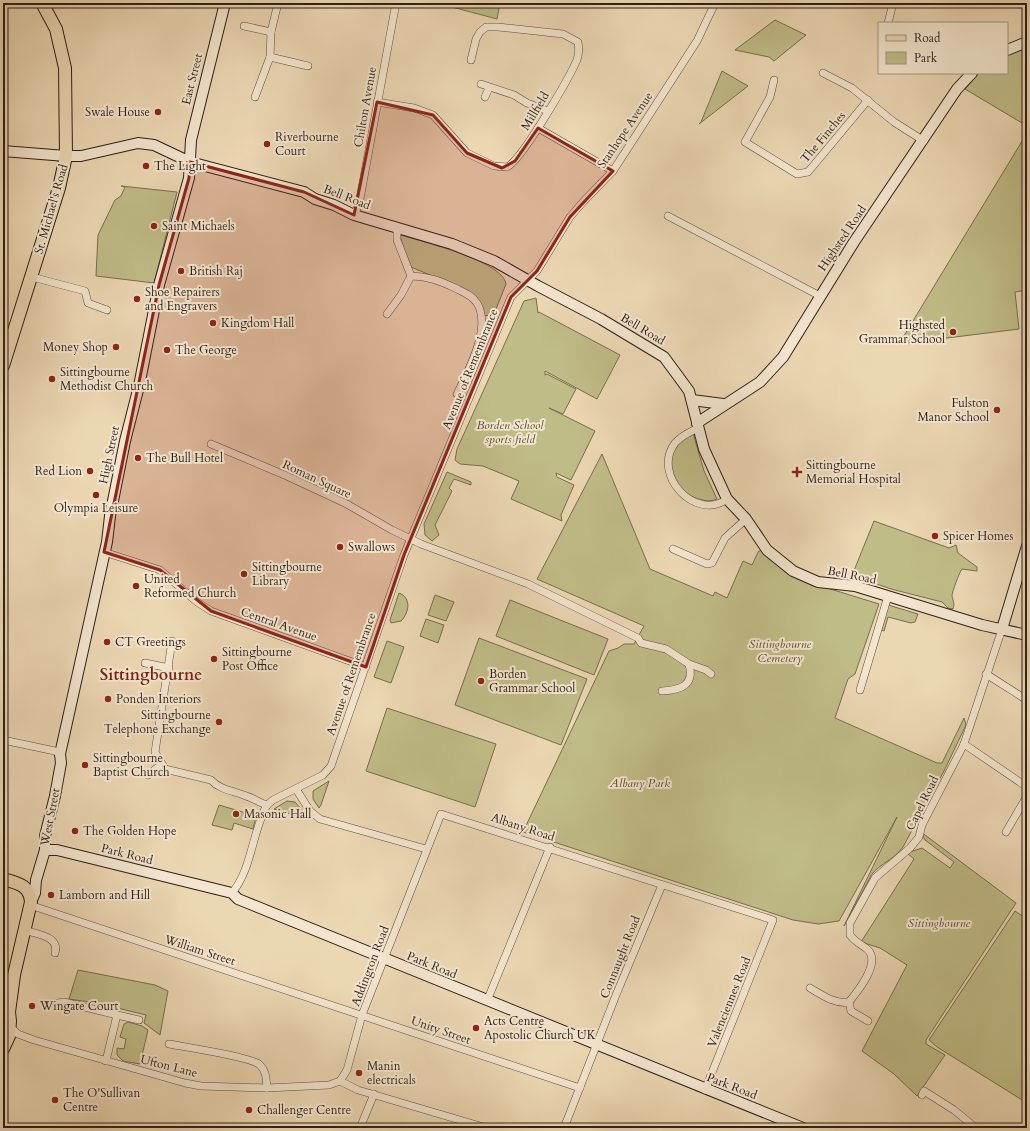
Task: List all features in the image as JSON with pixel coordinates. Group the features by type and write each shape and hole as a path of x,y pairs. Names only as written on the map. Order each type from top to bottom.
{"main road":[{"name":"St. Michael's Road","path":"3,366 59,188 66,156 65,68 56,29 42,3"},
{"path":"3,879 25,886 30,894 30,904"},
{"name":"West Street","path":"3,1047 8,1040 7,1020 30,904"}],"street":[{"name":"East Street","path":"190,162 191,140 225,3"},
{"path":"255,97 270,57 272,32 278,3"},
{"name":"Chilton Avenue","path":"354,215 358,204 396,3"},
{"name":"Stanhope Avenue","path":"528,280 537,271 570,218 583,202 613,171 697,41 715,3"},
{"path":"888,22 893,3"},
{"path":"244,26 272,32"},
{"name":"Millfield","path":"377,102 414,108 433,115 467,153 494,166 502,168 507,167 515,161 548,111 577,59 580,48 578,42 572,37 563,34 486,27 480,32 476,39 471,60"},
{"path":"1008,50 1027,42"},
{"path":"270,57 308,66"},
{"path":"823,74 852,88 894,122 924,141"},
{"name":"Highsted Road","path":"698,425 723,404 760,382 778,364 854,242 924,141 957,89 971,74"},
{"name":"The Finches","path":"774,80 770,96 745,142 797,174 808,172 868,100"},
{"path":"481,84 489,88 514,95 528,103 548,111"},
{"path":"485,97 489,88"},
{"path":"538,128 613,171"},
{"name":"Bell Road","path":"3,151 66,156 93,154 138,143 154,145 190,162 304,192 315,199 334,205 354,215 452,244 494,261 601,318 664,357 687,386 704,449 727,499 746,520 767,550 793,571 818,582 855,586 1002,630 1027,635"},
{"name":"High Street","path":"60,754 104,552 125,441 140,382 159,285 189,178 190,162"},
{"path":"668,216 820,296"},
{"path":"387,314 401,295 411,276 397,240 397,228"},
{"path":"411,276 429,277 462,291 471,296 480,309 482,319 479,342 457,394"},
{"path":"32,277 85,291 88,303 107,310"},
{"name":"Avenue of Remembrance","path":"267,805 273,800 323,775 331,766 411,538 511,297 528,280"},
{"path":"692,400 723,404"},
{"path":"698,425 687,432 675,444 670,458 671,479 678,492 691,500 714,505 720,504 727,499"},
{"name":"Roman Square","path":"211,444 345,503 392,530 411,538"},
{"path":"673,549 706,564 712,563 725,538 746,520"},
{"path":"411,538 421,544 528,584 638,638 641,642 666,649 689,664 706,670 712,674"},
{"path":"1002,630 1027,546"},
{"name":"Central Avenue","path":"104,552 153,567 174,580 197,602 211,611 366,667"},
{"path":"860,690 888,596"},
{"name":"Capel Road","path":"850,1002 872,967 872,957 868,950 859,945 850,935 850,923 875,878 885,867 900,858 918,837 922,825 964,744 986,674 1002,630"},
{"path":"172,641 155,752 165,769 211,780 216,786 247,796 267,805 242,874 232,893"},
{"path":"146,663 169,668"},
{"path":"662,691 681,688 689,681 691,673 689,664"},
{"path":"986,674 1027,700"},
{"path":"3,740 55,751 60,754"},
{"path":"964,744 1027,787"},
{"name":"West Street","path":"30,904 35,893 36,880 44,850 45,836 55,796 61,763 60,754"},
{"path":"148,775 162,764"},
{"path":"296,789 310,811 320,819 426,849"},
{"path":"1006,832 1027,796"},
{"name":"Albany Road","path":"426,849 441,814 550,847 662,885 773,920 773,923"},
{"path":"487,1001 550,847"},
{"name":"Park Road","path":"44,850 53,849 232,893 238,900 705,1090 803,1128"},
{"name":"Addington Road","path":"340,1081 347,1070 362,1015 426,849"},
{"path":"25,886 36,880"},
{"name":"Connaught Road","path":"564,1128 616,995 662,885"},
{"name":"William Street","path":"30,904 362,1015"},
{"name":"Valenciennes Road","path":"705,1090 773,923"},
{"path":"24,930 50,938 55,942 57,948 55,953"},
{"path":"810,988 837,1001 843,1003 850,1002 850,1011 868,1021"},
{"path":"46,1005 64,1002 139,1020"},
{"path":"106,1061 117,1015"},
{"name":"Unity Street","path":"362,1015 580,1088"},
{"name":"Ufton Lane","path":"7,1020 18,1034 34,1040 185,1083 212,1086 267,1088 329,1085 340,1081"},
{"path":"170,1044 239,1058 259,1064 265,1072 267,1088"},
{"path":"340,1081 348,1086 487,1128"},
{"path":"922,1095 924,1091 954,1110 976,1128"},
{"path":"360,1128 374,1094"}],"highlighted area":[{"path":"377,102 433,115 467,153 502,168 515,161 538,128 613,171 570,217 537,271 511,297 404,555 366,667 211,611 160,570 104,552 159,285 189,178 190,162 304,192 354,215"}],"green space":[{"path":"449,3 500,3 497,19 448,6"},
{"path":"775,20 806,35 774,61 769,57 735,50"},
{"path":"1027,47 1027,126 965,89 978,74 1008,74 1008,54"},
{"path":"722,71 748,86 699,124 701,122"},
{"path":"1027,133 1027,290 1015,292 1019,329 899,344"},
{"path":"121,186 177,192 154,283 96,276 98,235 115,200 121,196 125,187"},
{"path":"400,235 460,253 491,267 501,276 506,284 494,314 485,316 479,304 444,281 411,267 407,263"},
{"name":"Borden School sports field","path":"536,298 538,313 539,312 620,355 597,399 545,371 545,375 547,374 576,389 563,414 549,408 595,431 571,480 556,473 557,477 574,485 561,515 562,521 511,499 519,481 483,466 460,464 455,460 457,449 524,301"},
{"path":"693,433 704,471 717,499 706,501 694,497 683,491 676,483 674,478 671,463 674,448 680,441"},
{"path":"602,454 650,569 713,596 715,592 727,598 743,561 752,565 758,552 767,546 787,573 798,579 879,604 855,674 848,679 835,718 937,763 942,763 964,718 966,725 944,771 903,847 896,855 872,874 844,926 897,817 839,921 818,924 793,920 523,832 609,651 624,644 634,644 644,626 537,579"},
{"path":"447,472 471,482 471,485 454,479 449,488 452,491 435,525 439,535 432,541 425,535 424,524"},
{"path":"874,521 949,548 956,545 958,553 977,567 977,571 962,569 952,594 954,604 953,609 948,608 942,602 891,589 854,576 853,573"},
{"path":"399,593 406,598 408,606 406,614 401,621 391,623 390,620"},
{"path":"435,595 454,602 446,621 428,615"},
{"path":"510,600 608,639 594,675 496,636"},
{"path":"888,605 918,614 915,622 911,623 888,617 884,631 881,630"},
{"path":"426,619 444,625 438,643 420,636"},
{"path":"479,638 587,679 561,745 455,705"},
{"path":"387,641 404,647 391,683 374,677"},
{"path":"387,708 496,744 475,807 366,771"},
{"path":"329,781 319,808 313,799 313,791"},
{"path":"287,801 295,802 303,811 301,817 274,809"},
{"path":"219,805 256,816 253,829 234,823 232,830 212,825"},
{"name":"Sittingbourne","path":"921,832 1016,903 926,1040 926,1044 945,1055 917,1096 894,1074 862,1051 907,965 880,948 861,942 914,859 907,853 922,848 950,868 954,862 925,840"},
{"path":"1015,911 1027,919 1027,1103 937,1047 929,1040"},
{"path":"78,970 155,985 168,991 160,1035 144,1023 146,1015 97,1003 69,999"},
{"path":"128,1022 142,1026 148,1030 140,1064 123,1061 117,1055 117,1048 124,1049 126,1039 120,1037 124,1024"}],"place":[{"name":"Swale House","path":"158,112"},
{"name":"Riverbourne Court","path":"267,144"},
{"name":"The Light","path":"146,166"},
{"name":"Saint Michaels","path":"154,226"},
{"name":"British Raj","path":"181,271"},
{"name":"Shoe Repairers and Engravers","path":"137,299"},
{"name":"Kingdom Hall","path":"213,323"},
{"name":"Highsted Grammar School","path":"953,332"},
{"name":"Money Shop","path":"116,347"},
{"name":"The George","path":"167,350"},
{"name":"Sittingbourne Methodist Church","path":"52,379"},
{"name":"Fulston Manor School","path":"997,410"},
{"name":"The Bull Hotel","path":"138,458"},
{"name":"Red Lion","path":"90,471"},
{"name":"Sittingbourne Memorial Hospital","path":"797,472"},
{"name":"Olympia Leisure","path":"96,495"},
{"name":"Spicer Homes","path":"935,536"},
{"name":"Swallows","path":"340,547"},
{"name":"Sittingbourne Library","path":"244,574"},
{"name":"United Reformed Church","path":"136,586"},
{"name":"CT Greetings","path":"107,642"},
{"name":"Sittingbourne Post Office","path":"214,659"},
{"name":"Borden Grammar School","path":"481,681"},
{"name":"Ponden Interiors","path":"108,699"},
{"name":"Sittingbourne Telephone Exchange","path":"219,722"},
{"name":"Sittingbourne Baptist Church","path":"85,765"},
{"name":"Masonic Hall","path":"236,814"},
{"name":"The Golden Hope","path":"75,831"},
{"name":"Lamborn and Hill","path":"51,895"},
{"name":"Wingate Court","path":"32,1006"},
{"name":"Acts Centre Apostolic Church UK","path":"476,1028"},
{"name":"Manin electricals","path":"359,1073"},
{"name":"The O'Sullivan Centre","path":"55,1100"},
{"name":"Challenger Centre","path":"249,1110"}],"district":[{"name":"Sittingbourne","path":"151,675"}],"park label":[{"name":"Sittingbourne Cemetery","path":"780,651"},
{"name":"Albany Park","path":"640,783"}]}
